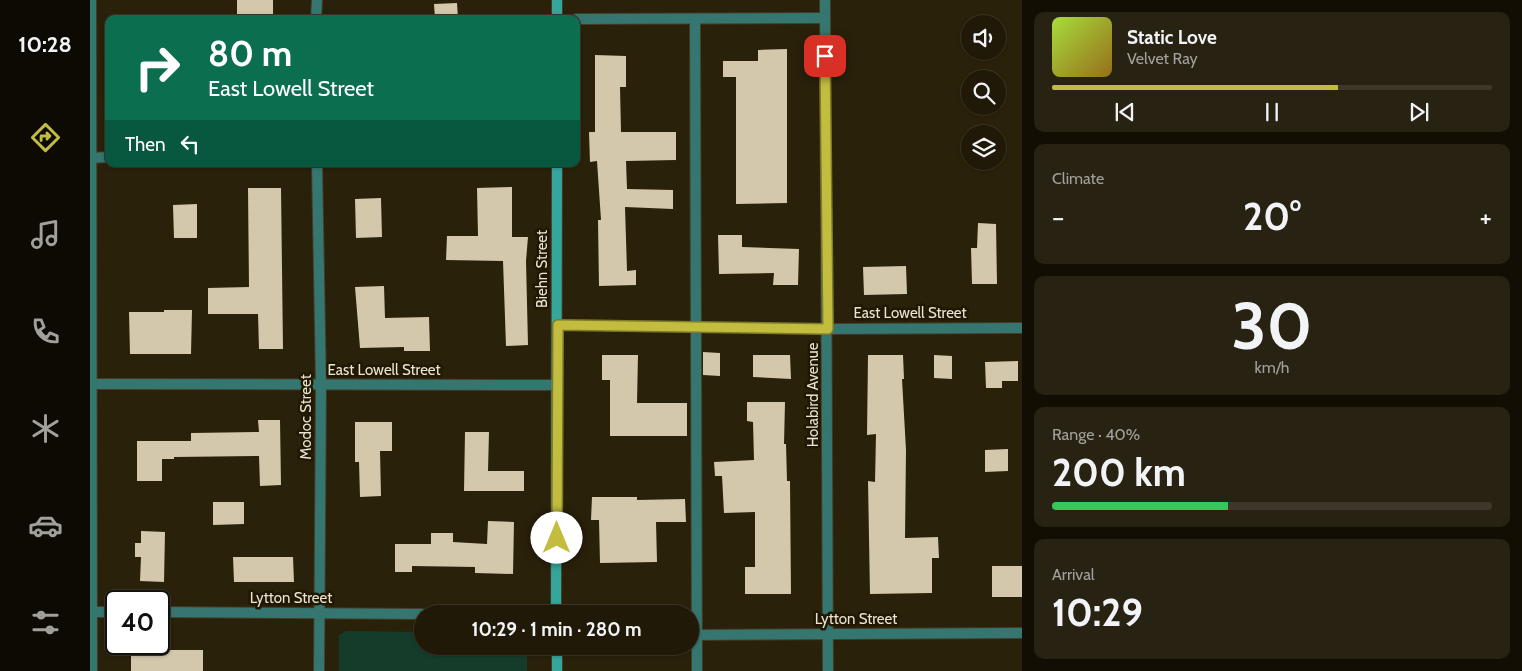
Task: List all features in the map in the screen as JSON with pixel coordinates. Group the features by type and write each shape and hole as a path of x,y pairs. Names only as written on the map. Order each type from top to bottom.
{"street":[{"path":"91,0 90,384 92,671"},
{"path":"316,0 316,15"},
{"path":"557,0 557,15"},
{"name":"Holabird Avenue","path":"825,0 828,329 828,671"},
{"path":"694,605 697,326 695,18"},
{"path":"580,19 825,18"},
{"path":"91,158 105,158"},
{"name":"Modoc Street","path":"316,167 321,385 319,671"},
{"name":"Biehn Street","path":"556,605 557,167"},
{"name":"East Lowell Street","path":"558,325 828,329 1022,328"},
{"name":"East Lowell Street","path":"90,384 557,385"},
{"path":"91,612 105,612"},
{"name":"Lytton Street","path":"170,612 414,614"},
{"name":"Lytton Street","path":"699,635 1022,633"},
{"path":"557,655 557,671"},
{"path":"696,655 697,671"}],"green space":[{"path":"346,631 414,632 414,655 527,655 527,671 339,671 339,635"}],"building":[{"path":"237,0 273,0 273,15 237,15"},
{"path":"457,3 458,15 435,15 434,4"},
{"path":"787,49 787,203 736,204 736,77 723,77 723,61 758,61 758,50"},
{"path":"595,55 626,56 626,87 620,87 621,132 676,132 676,160 626,161 627,189 673,190 673,209 625,207 627,271 636,270 636,285 599,286 598,220 601,220 597,161 590,162 589,132 595,132"},
{"path":"512,187 512,237 528,237 526,261 528,345 506,346 503,261 446,260 447,236 478,236 477,188"},
{"path":"248,188 281,188 283,349 259,349 258,314 208,314 208,288 249,287"},
{"path":"381,198 382,237 356,238 355,199"},
{"path":"197,204 197,238 174,238 173,205"},
{"path":"978,223 996,224 997,284 972,284 971,248 977,248"},
{"path":"718,235 742,235 742,247 799,249 798,285 773,285 774,273 719,274"},
{"path":"906,266 907,294 864,295 863,267"},
{"path":"384,286 385,318 429,317 430,351 404,351 404,347 360,348 355,287"},
{"path":"164,310 192,310 191,354 130,354 129,312 164,312"},
{"path":"703,352 720,353 720,376 703,375"},
{"path":"602,355 638,355 637,403 687,403 687,436 610,436 610,380 602,380"},
{"path":"753,355 790,355 791,379 753,377"},
{"path":"868,355 903,355 904,379 902,379 906,450 905,538 938,537 939,558 932,558 932,593 870,594 868,481 875,482 876,434 867,435"},
{"path":"934,355 952,356 952,379 934,378"},
{"path":"1018,361 1018,381 1002,381 1002,388 986,388 985,362"},
{"path":"747,402 785,402 784,444 786,444 787,481 790,481 791,594 745,594 745,567 755,567 755,512 724,513 722,476 715,476 714,462 754,460 753,422 747,421"},
{"path":"258,420 280,420 281,485 260,486 259,456 174,457 174,459 162,459 162,481 137,481 137,441 191,441 191,433 259,432"},
{"path":"355,422 392,422 392,451 380,451 381,496 360,497 359,462 355,462"},
{"path":"465,432 489,432 488,471 524,471 524,491 464,491"},
{"path":"1008,449 1008,471 985,472 985,450"},
{"path":"592,497 637,497 637,500 685,499 686,522 656,522 657,562 600,563 599,520 591,520"},
{"path":"213,502 244,502 244,524 213,525"},
{"path":"488,521 514,522 513,574 475,573 475,567 412,566 412,572 395,572 395,544 431,544 431,533 453,533 453,542 487,544"},
{"path":"141,531 165,532 164,582 140,581 141,557 135,557 135,543 141,543"},
{"path":"233,557 293,557 294,582 234,582"},
{"path":"992,566 1022,566 1022,597 992,597"},
{"path":"170,650 203,650 203,671 131,671 131,655 170,655"}],"route":[{"path":"557,538 558,325 828,329 825,56"}]}
